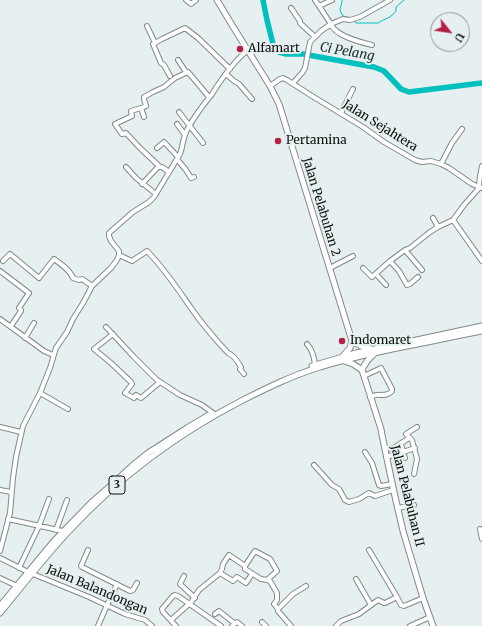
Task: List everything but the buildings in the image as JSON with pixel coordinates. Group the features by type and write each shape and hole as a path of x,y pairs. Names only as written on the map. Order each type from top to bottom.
{"main road":[{"name":"Jalan Pelabuhan 2","path":"217,0 270,86 279,104 352,340"},
{"name":"3","path":"446,336 482,326"},
{"name":"3","path":"0,606 74,526 135,469 215,413 277,380 315,365 341,358 482,330"},
{"path":"352,340 360,346 375,351 364,365 363,373 353,364 341,358 350,348 352,340"},
{"name":"3","path":"240,400 341,358"},
{"name":"Jalan Pelabuhan II","path":"363,373 381,429 393,490 404,531 423,598 433,626"},
{"path":"63,531 96,498 148,453 183,430 215,413"},
{"name":"3","path":"0,613 30,573 37,561 63,531"}],"street":[{"path":"186,0 191,4 196,0"},
{"path":"316,0 337,32 372,45"},
{"path":"319,6 332,0"},
{"path":"270,86 282,78 293,83 305,68 310,42 321,31 331,24 343,19 350,20 360,17 390,0"},
{"path":"291,8 300,23 315,37"},
{"path":"147,26 155,43 153,45 160,61 170,76"},
{"path":"155,43 186,28 230,69"},
{"path":"0,551 11,506 11,492 16,456 23,426 40,393 56,348 84,303 92,286 116,263 119,251 111,241 109,233 136,209 151,200 156,194 182,148 185,135 190,126 226,74 241,55 248,50"},
{"path":"178,60 186,72 188,72 209,97"},
{"path":"169,172 160,167 129,135 126,133 122,134 115,124 132,116 132,110 146,106 144,97 164,87 175,78 186,72"},
{"path":"226,74 239,84 252,99"},
{"name":"Jalan Sejahtera","path":"293,83 384,142 415,160 422,162 431,161 441,164 472,184 480,187"},
{"path":"341,113 353,89"},
{"path":"141,108 144,117"},
{"path":"178,112 203,143"},
{"path":"177,124 185,135"},
{"path":"441,164 452,143 462,129"},
{"path":"157,148 164,142 191,178 194,177"},
{"path":"142,184 159,166"},
{"path":"363,268 372,277 390,261 410,248 430,232 453,220 480,187 482,166"},
{"path":"126,167 142,184 156,194"},
{"path":"433,218 438,227"},
{"path":"453,220 482,261"},
{"path":"405,250 422,270"},
{"path":"119,255 132,261 147,251 179,290 206,328 238,363 241,367 240,370 244,374"},
{"path":"3,261 8,254 10,254 39,278 54,259 64,266 74,278 78,280 82,279 92,286"},
{"path":"330,268 353,256"},
{"path":"390,261 407,285 418,277"},
{"path":"0,270 29,293 19,308 21,311 11,326"},
{"path":"376,274 386,285"},
{"path":"0,319 44,351 53,355"},
{"path":"25,338 34,323"},
{"path":"106,327 160,382 180,395 215,413"},
{"path":"113,334 94,349 131,382 132,384 125,392 126,394 134,398 136,395 141,398 160,382"},
{"path":"307,344 314,355 315,365"},
{"path":"363,373 382,368 392,389 390,393 370,397"},
{"path":"40,393 68,409"},
{"path":"0,427 21,432"},
{"path":"414,474 417,462 415,448 412,440 406,434 417,428"},
{"path":"384,449 392,449 409,438"},
{"path":"386,456 396,454 405,458 401,444"},
{"path":"403,452 415,448"},
{"path":"365,452 372,463 379,485 392,484"},
{"path":"314,466 332,485 338,489 347,502 356,500 369,493 375,496 393,490"},
{"path":"0,490 11,492"},
{"path":"19,568 39,526 49,499"},
{"path":"56,530 67,500"},
{"path":"398,508 414,504"},
{"path":"8,519 63,531"},
{"path":"480,529 482,539"},
{"path":"88,550 81,567 130,591 133,590 137,583"},
{"path":"369,550 401,605 404,606 423,598"},
{"path":"245,566 255,551 269,558 278,571 266,580"},
{"path":"171,620 190,604 199,590 220,573 223,564 230,555 245,566 244,569 271,583 277,593 277,600 274,603 291,626"},
{"name":"Jalan Balandongan","path":"0,558 30,573 62,585 125,614 145,620 152,626"},
{"path":"220,573 233,581 237,577 246,583 252,574"},
{"path":"184,576 180,584 195,598"},
{"path":"0,578 17,586"},
{"path":"356,579 371,605"},
{"path":"98,626 117,584"},
{"path":"278,609 293,594 306,586"},
{"path":"176,626 162,612 162,609 175,595 220,626"},
{"path":"336,626 340,621 359,614 378,600 385,603 397,597"},
{"path":"215,614 219,611 233,625 237,622 242,626"},
{"path":"410,626 430,617"}],"waterway":[{"name":"Ci Pelang","path":"263,0 273,44 279,52 286,54 303,54 374,67 384,71 401,89 409,92 482,83"},
{"path":"342,0 340,9 341,13 343,16 351,18"},
{"path":"353,20 356,23 378,23 392,15 396,11 396,7 404,0"}],"place":[{"name":"Alfamart","path":"240,49"},
{"name":"Pertamina","path":"278,141"},
{"name":"Indomaret","path":"342,341"}]}
